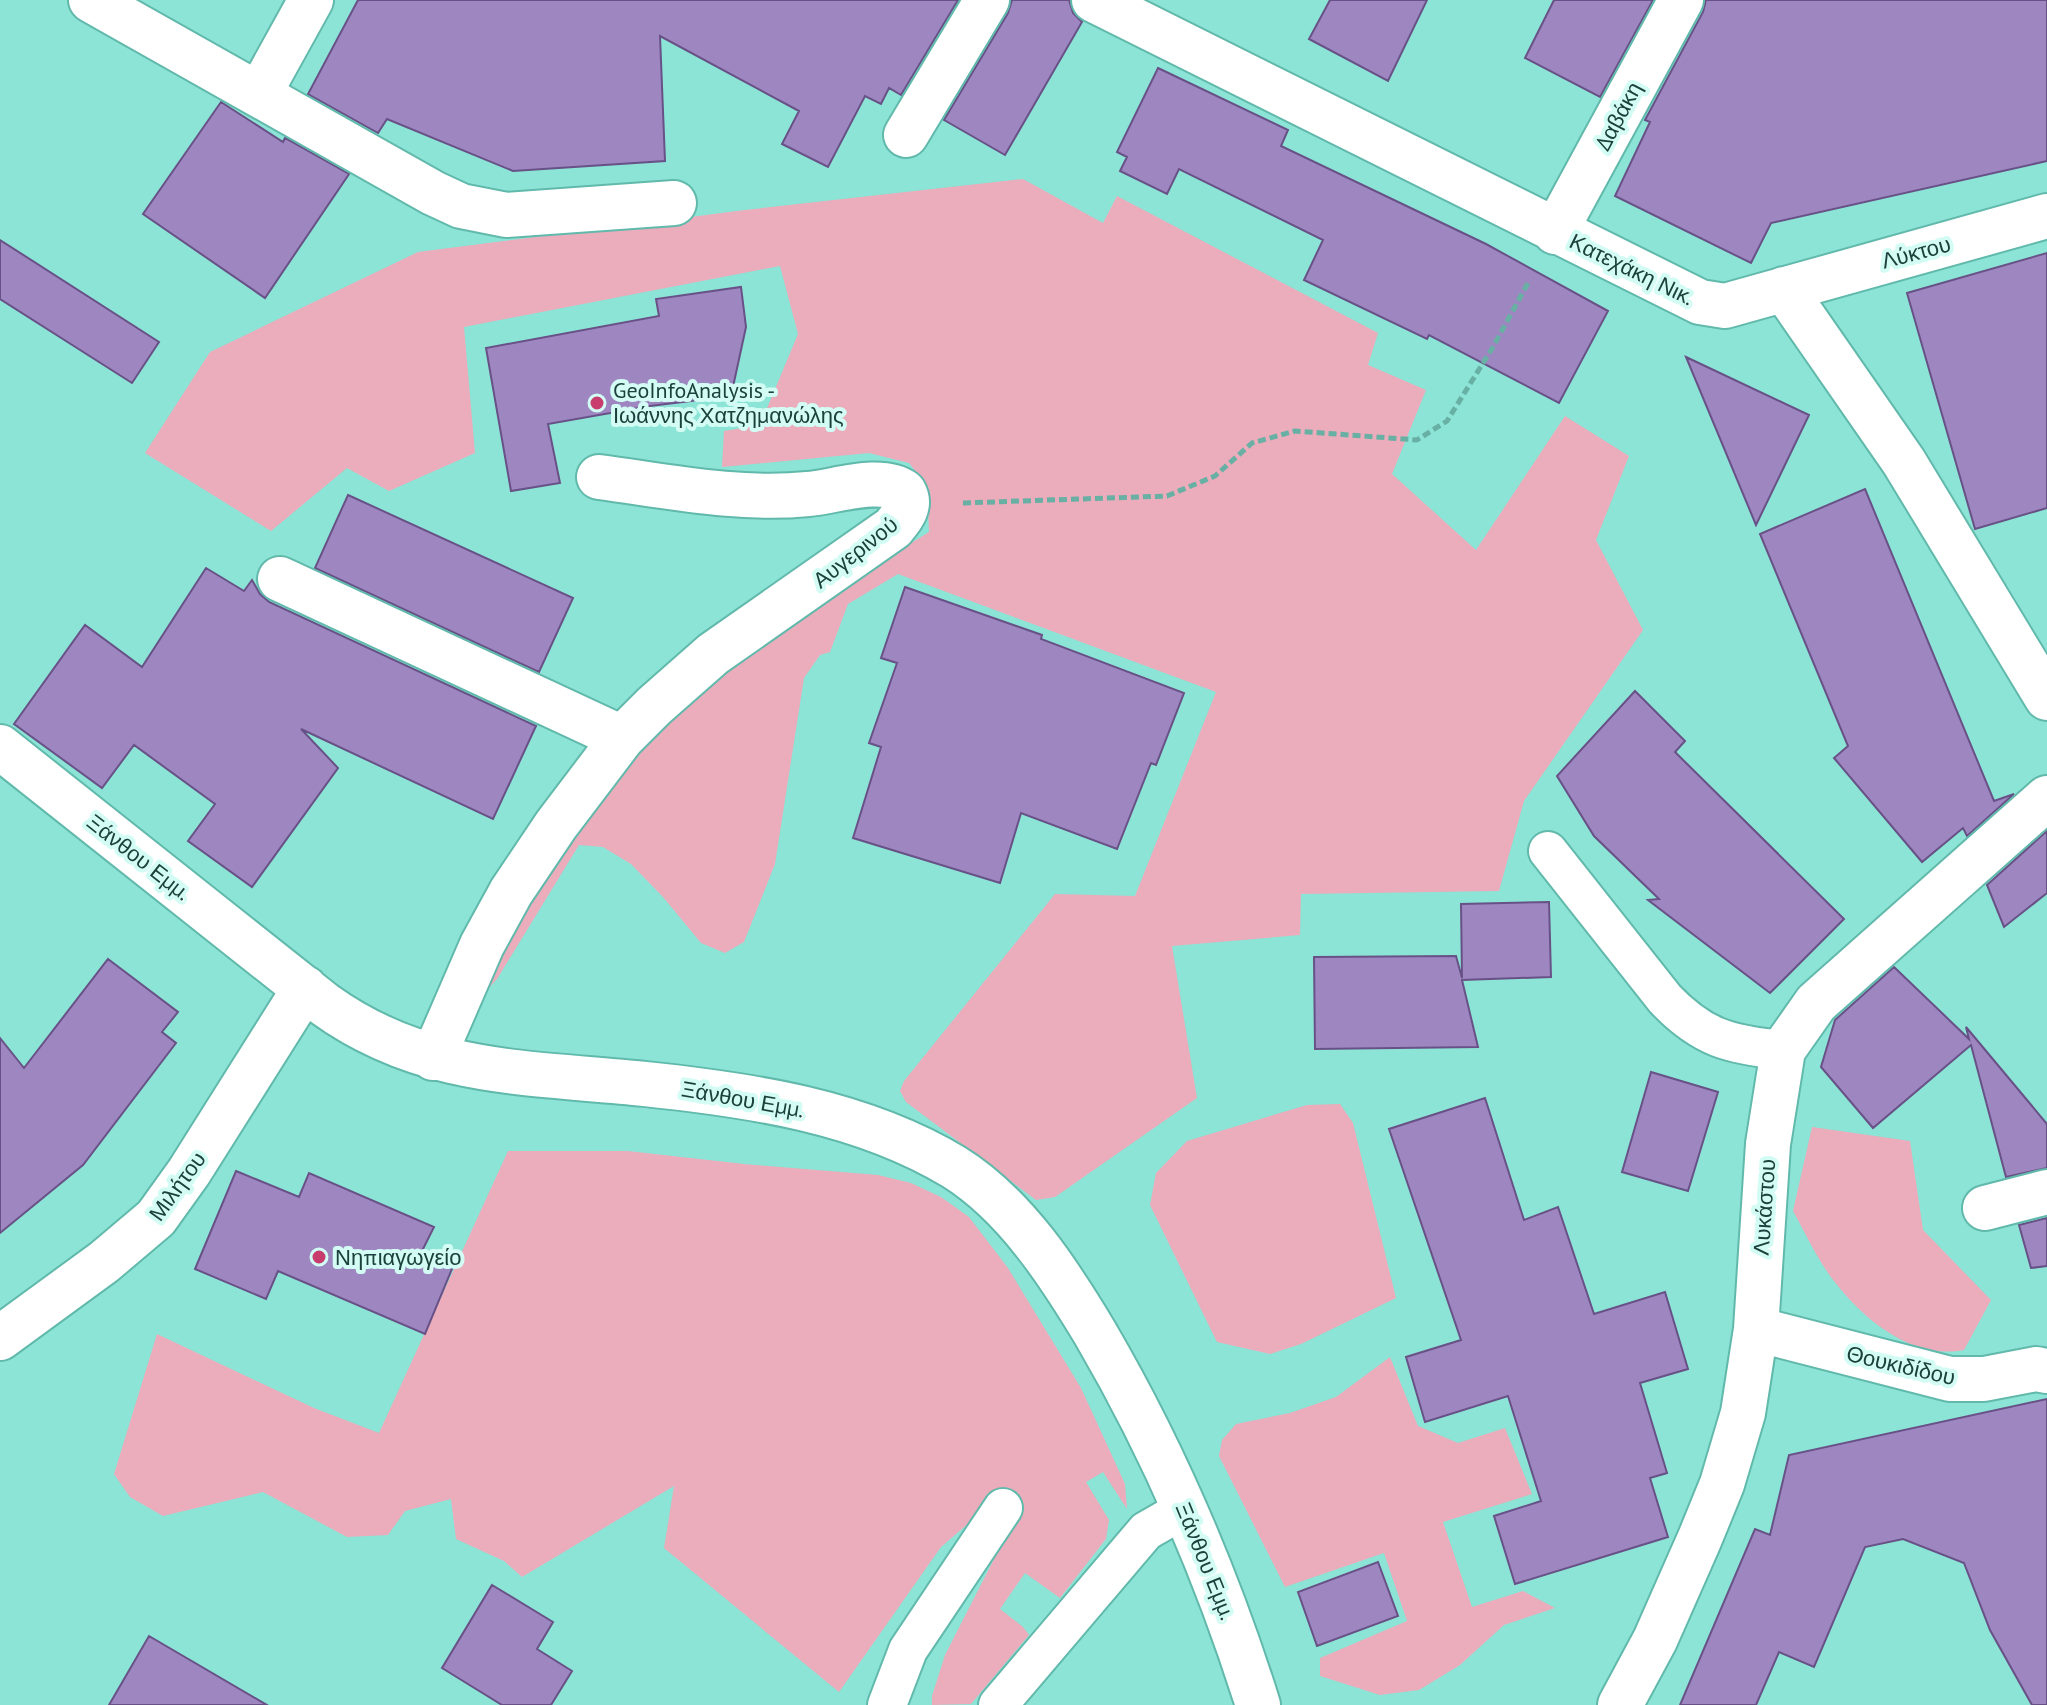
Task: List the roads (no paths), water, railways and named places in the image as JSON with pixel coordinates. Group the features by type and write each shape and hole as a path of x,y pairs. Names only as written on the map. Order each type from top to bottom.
{"street":[{"path":"91,0 433,193 482,212 506,215 674,203"},
{"path":"259,94 311,0"},
{"path":"906,135 987,0"},
{"name":"Κατεχάκη Νικ.","path":"1094,0 1700,302 1725,306 1784,289"},
{"name":"Δαβάκη","path":"1555,232 1681,0"},
{"name":"Λύκτου","path":"1784,289 2047,216"},
{"path":"1784,289 1904,462 2047,698"},
{"name":"Αυγερινού","path":"433,1058 482,945 511,892 556,825 622,738 713,654 893,528 906,507 904,492 884,483 768,496 599,477"},
{"path":"280,579 622,738"},
{"name":"Ξάνθου Εμμ.","path":"0,747 348,1021 401,1047 463,1065 702,1090 813,1111 891,1137 956,1168 993,1197 1041,1252 1072,1297 1133,1400 1186,1508 1258,1705"},
{"name":"Λυκάστου","path":"1620,1705 1677,1594 1722,1484 1743,1413 1756,1329 1768,1144 1783,1050 1816,1003 2047,798"},
{"name":"Μιλήτου","path":"0,1338 104,1262 156,1218 189,1172 305,988"},
{"path":"1985,1208 2047,1192"},
{"name":"Θουκιδίδου","path":"1756,1329 1950,1379 1984,1379 2036,1369 2047,1371"}],"lane":[{"path":"1548,851 1665,999 1686,1021 1706,1032 1749,1047 1783,1050"},
{"path":"887,1705 908,1650 1003,1508"},
{"path":"998,1705 1146,1531 1186,1508"}],"place":[{"name":"GeoInfoAnalysis - Ιωάννης Χατζημανώλης","path":"597,403"},
{"name":"Νηπιαγωγείο","path":"319,1257"}]}
